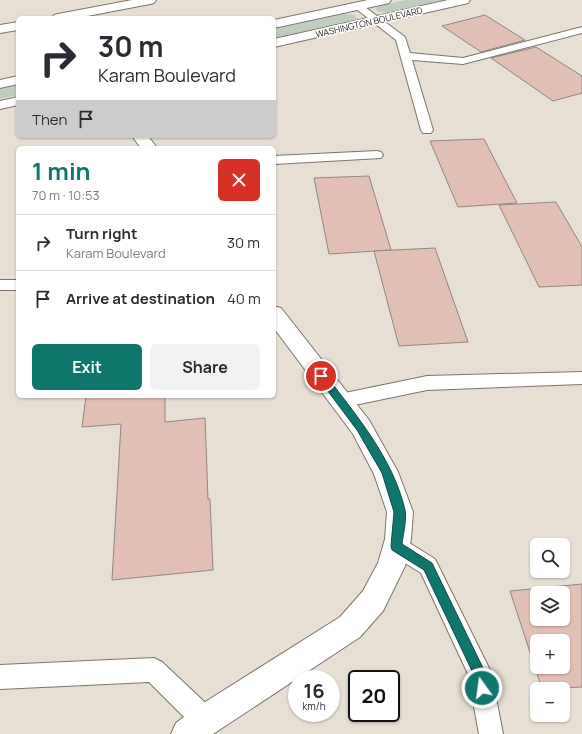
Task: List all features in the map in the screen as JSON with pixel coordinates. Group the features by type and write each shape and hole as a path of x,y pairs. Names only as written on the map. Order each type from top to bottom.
{"street":[{"path":"68,16 150,0"},
{"name":"WASHINGTON BOULEVARD","path":"276,24 385,0"},
{"name":"WASHINGTON BOULEVARD","path":"276,43 464,0"},
{"path":"0,29 16,26"},
{"path":"0,84 16,80"},
{"path":"0,105 16,101"},
{"path":"196,727 350,627 373,601 391,566 396,546 400,512 386,472 360,428 276,316"}],"lane":[{"path":"358,6 401,39 428,130"},
{"path":"406,56 463,61 582,30"},
{"path":"276,160 376,155"},
{"path":"0,285 16,285"},
{"path":"340,401 427,383 582,378"},
{"path":"396,546 428,566 479,672 491,734"},
{"path":"0,677 154,670 196,727"}],"green space":[{"path":"406,0 443,0 388,12 379,12 375,9 379,6"},
{"path":"345,14 355,15 356,19 276,38 276,29"},
{"path":"16,85 16,95 0,99 0,89"}],"building":[{"path":"485,15 525,40 481,52 442,26"},
{"path":"536,47 582,76 582,93 553,101 491,58"},
{"path":"484,139 517,203 458,207 430,141"},
{"path":"369,176 391,250 329,254 314,178"},
{"path":"556,202 582,247 582,285 539,287 499,205"},
{"path":"435,248 468,342 399,346 374,251"},
{"path":"86,398 165,398 165,422 205,418 208,499 210,499 213,570 112,580 121,424 82,427"},
{"path":"582,584 582,687 570,688 570,682 540,682 537,674 570,674 570,634 530,634 530,652 510,591 530,589 530,626 570,626 570,586 561,586"}],"route":[{"path":"321,376 360,428 386,472 400,512 396,546 428,566 479,672 482,688"}]}
